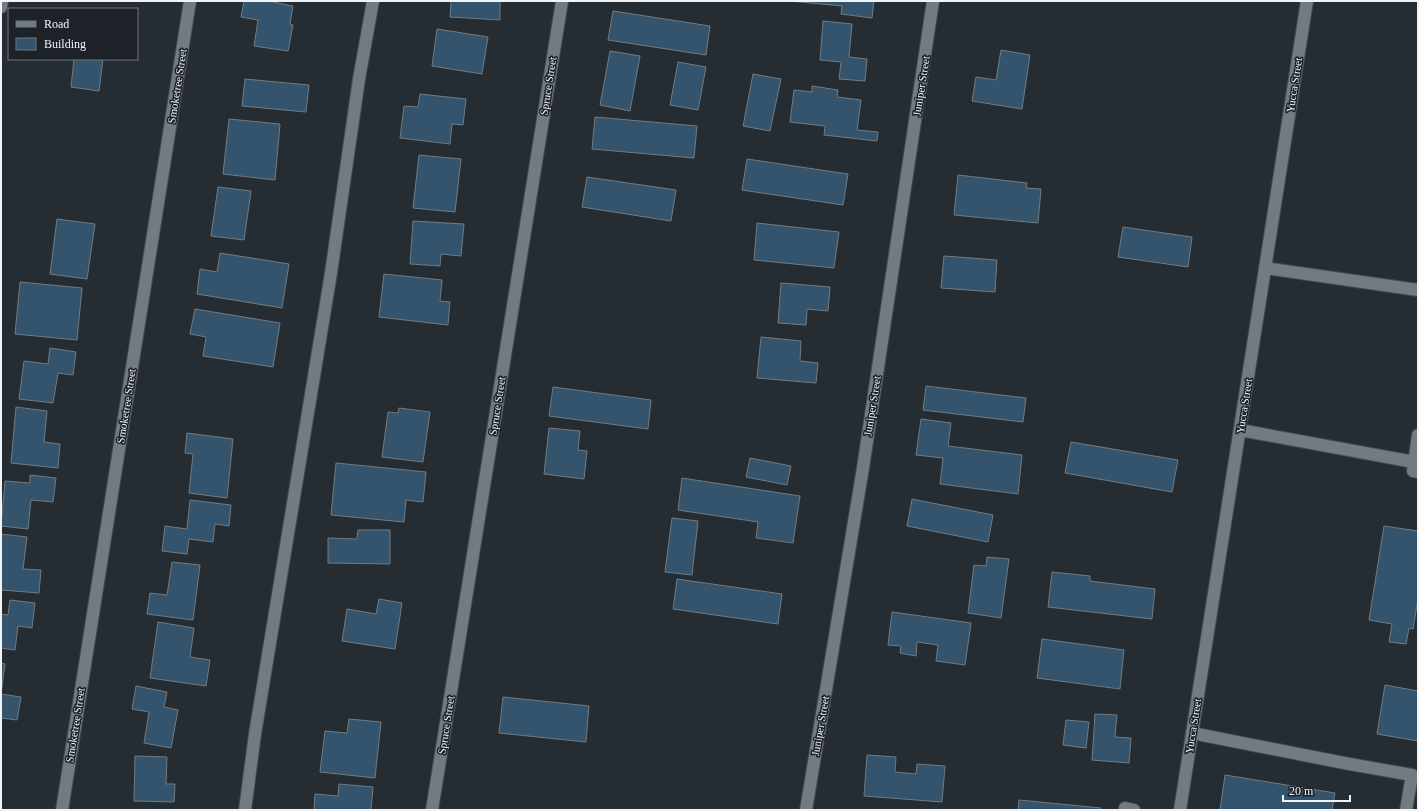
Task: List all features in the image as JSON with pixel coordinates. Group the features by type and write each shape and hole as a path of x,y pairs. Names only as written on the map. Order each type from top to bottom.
{"street":[{"path":"1,7 2,1"},
{"name":"Smoketree Street","path":"62,810 190,1"},
{"path":"245,810 255,734 330,280 359,79 373,1"},
{"name":"Spruce Street","path":"432,810 562,1"},
{"name":"Juniper Street","path":"806,810 863,468 933,1"},
{"name":"Yucca Street","path":"1180,810 1307,1"},
{"path":"1265,268 1418,290"},
{"path":"1240,430 1416,467 1418,435"},
{"path":"1192,732 1344,763 1412,775 1406,810"}],"building":[{"path":"244,1 268,1 293,6 290,24 293,25 288,51 254,46 258,20 241,17"},
{"path":"451,1 500,1 500,20 450,17"},
{"path":"790,1 874,1 872,18 841,14 842,6"},
{"path":"613,11 710,26 706,55 608,40"},
{"path":"823,21 852,24 849,57 867,59 865,81 839,79 841,62 820,60"},
{"path":"437,29 488,37 482,74 432,66"},
{"path":"1001,50 1030,55 1022,109 972,101 976,77 996,80"},
{"path":"610,51 640,56 630,111 600,105"},
{"path":"74,60 103,60 99,91 71,87"},
{"path":"678,62 706,67 698,110 670,105"},
{"path":"753,74 781,79 770,131 743,126"},
{"path":"245,79 309,85 306,112 242,106"},
{"path":"812,86 838,90 837,97 861,100 857,130 878,132 877,141 824,135 825,126 790,122 794,90 812,92"},
{"path":"420,94 466,99 463,125 452,124 450,144 400,138 404,106 418,107"},
{"path":"595,117 697,126 694,158 592,149"},
{"path":"229,119 280,124 275,180 223,174"},
{"path":"419,155 461,159 455,212 413,208"},
{"path":"747,159 848,174 843,205 742,190"},
{"path":"958,175 1027,183 1026,188 1041,189 1038,223 954,215"},
{"path":"587,177 676,190 671,221 582,207"},
{"path":"218,187 251,191 244,240 211,236"},
{"path":"57,219 95,224 87,279 50,274"},
{"path":"413,221 464,224 461,256 441,254 440,266 410,264"},
{"path":"757,223 839,232 834,268 754,260"},
{"path":"1123,227 1192,237 1188,267 1118,257"},
{"path":"220,253 289,264 282,308 197,294 200,269 217,272"},
{"path":"944,256 997,260 995,292 941,288"},
{"path":"384,274 442,280 440,301 450,302 448,325 379,317"},
{"path":"20,282 82,288 77,340 15,334"},
{"path":"781,283 830,287 828,311 807,309 806,325 778,323"},
{"path":"195,309 280,323 273,367 203,356 206,337 190,334"},
{"path":"761,337 801,341 800,361 818,363 816,383 757,378"},
{"path":"50,348 76,352 73,375 58,373 53,403 19,399 24,361 48,364"},
{"path":"926,386 1026,398 1023,422 923,410"},
{"path":"553,387 651,400 648,429 549,416"},
{"path":"16,407 47,411 44,442 60,444 58,468 11,463"},
{"path":"399,408 430,412 423,462 382,457 388,412 398,413"},
{"path":"921,419 951,423 948,446 1022,455 1018,494 940,484 943,458 916,455"},
{"path":"549,428 580,431 578,450 587,451 584,479 544,474"},
{"path":"187,433 233,439 227,498 189,493 193,454 185,453"},
{"path":"1071,442 1178,460 1172,492 1065,473"},
{"path":"750,458 791,466 787,485 746,477"},
{"path":"336,463 426,472 423,502 406,500 404,522 331,515"},
{"path":"30,475 56,478 53,502 31,500 28,529 1,526 5,481 30,483"},
{"path":"682,478 800,496 793,543 756,538 758,522 678,510"},
{"path":"912,499 993,515 988,542 907,526"},
{"path":"190,500 231,505 229,526 215,524 213,542 189,539 187,554 162,551 165,526 187,529"},
{"path":"672,518 698,521 692,575 665,572"},
{"path":"1384,526 1418,531 1418,599 1413,629 1409,628 1406,644 1389,642 1392,624 1369,620"},
{"path":"358,530 390,530 390,564 328,563 328,538 357,539"},
{"path":"1,534 27,537 23,569 41,570 39,593 1,590"},
{"path":"987,557 1009,559 1001,618 968,613 974,565 986,566"},
{"path":"172,562 200,565 193,620 147,614 150,593 167,595"},
{"path":"1052,572 1090,576 1090,581 1155,589 1152,619 1048,607"},
{"path":"677,579 782,594 778,624 673,609"},
{"path":"379,599 402,603 395,649 342,641 347,609 376,614"},
{"path":"10,600 35,603 32,628 18,626 15,650 1,648 1,614 8,615"},
{"path":"892,612 971,623 965,665 936,661 938,645 917,642 916,656 900,653 901,646 888,645"},
{"path":"158,622 194,628 190,657 210,660 206,686 150,678"},
{"path":"1042,639 1124,650 1120,689 1037,678"},
{"path":"1,663 5,664 1,694"},
{"path":"1385,685 1418,691 1418,741 1377,734"},
{"path":"136,686 167,692 164,707 178,710 171,748 144,743 149,712 132,709"},
{"path":"1,694 21,697 17,720 1,718"},
{"path":"503,697 589,706 586,742 499,733"},
{"path":"1095,714 1117,715 1115,737 1131,738 1129,763 1092,760"},
{"path":"349,719 381,722 375,778 320,772 325,731 347,733"},
{"path":"1066,720 1089,722 1086,748 1063,745"},
{"path":"867,755 896,757 895,772 916,774 917,764 945,766 942,802 864,796"},
{"path":"135,756 167,757 166,784 175,784 174,802 134,801"},
{"path":"1225,775 1335,793 1332,810 1220,810"},
{"path":"339,784 373,787 371,810 314,810 315,794 338,796"},
{"path":"1019,800 1101,808 1101,810 1018,810"}]}
